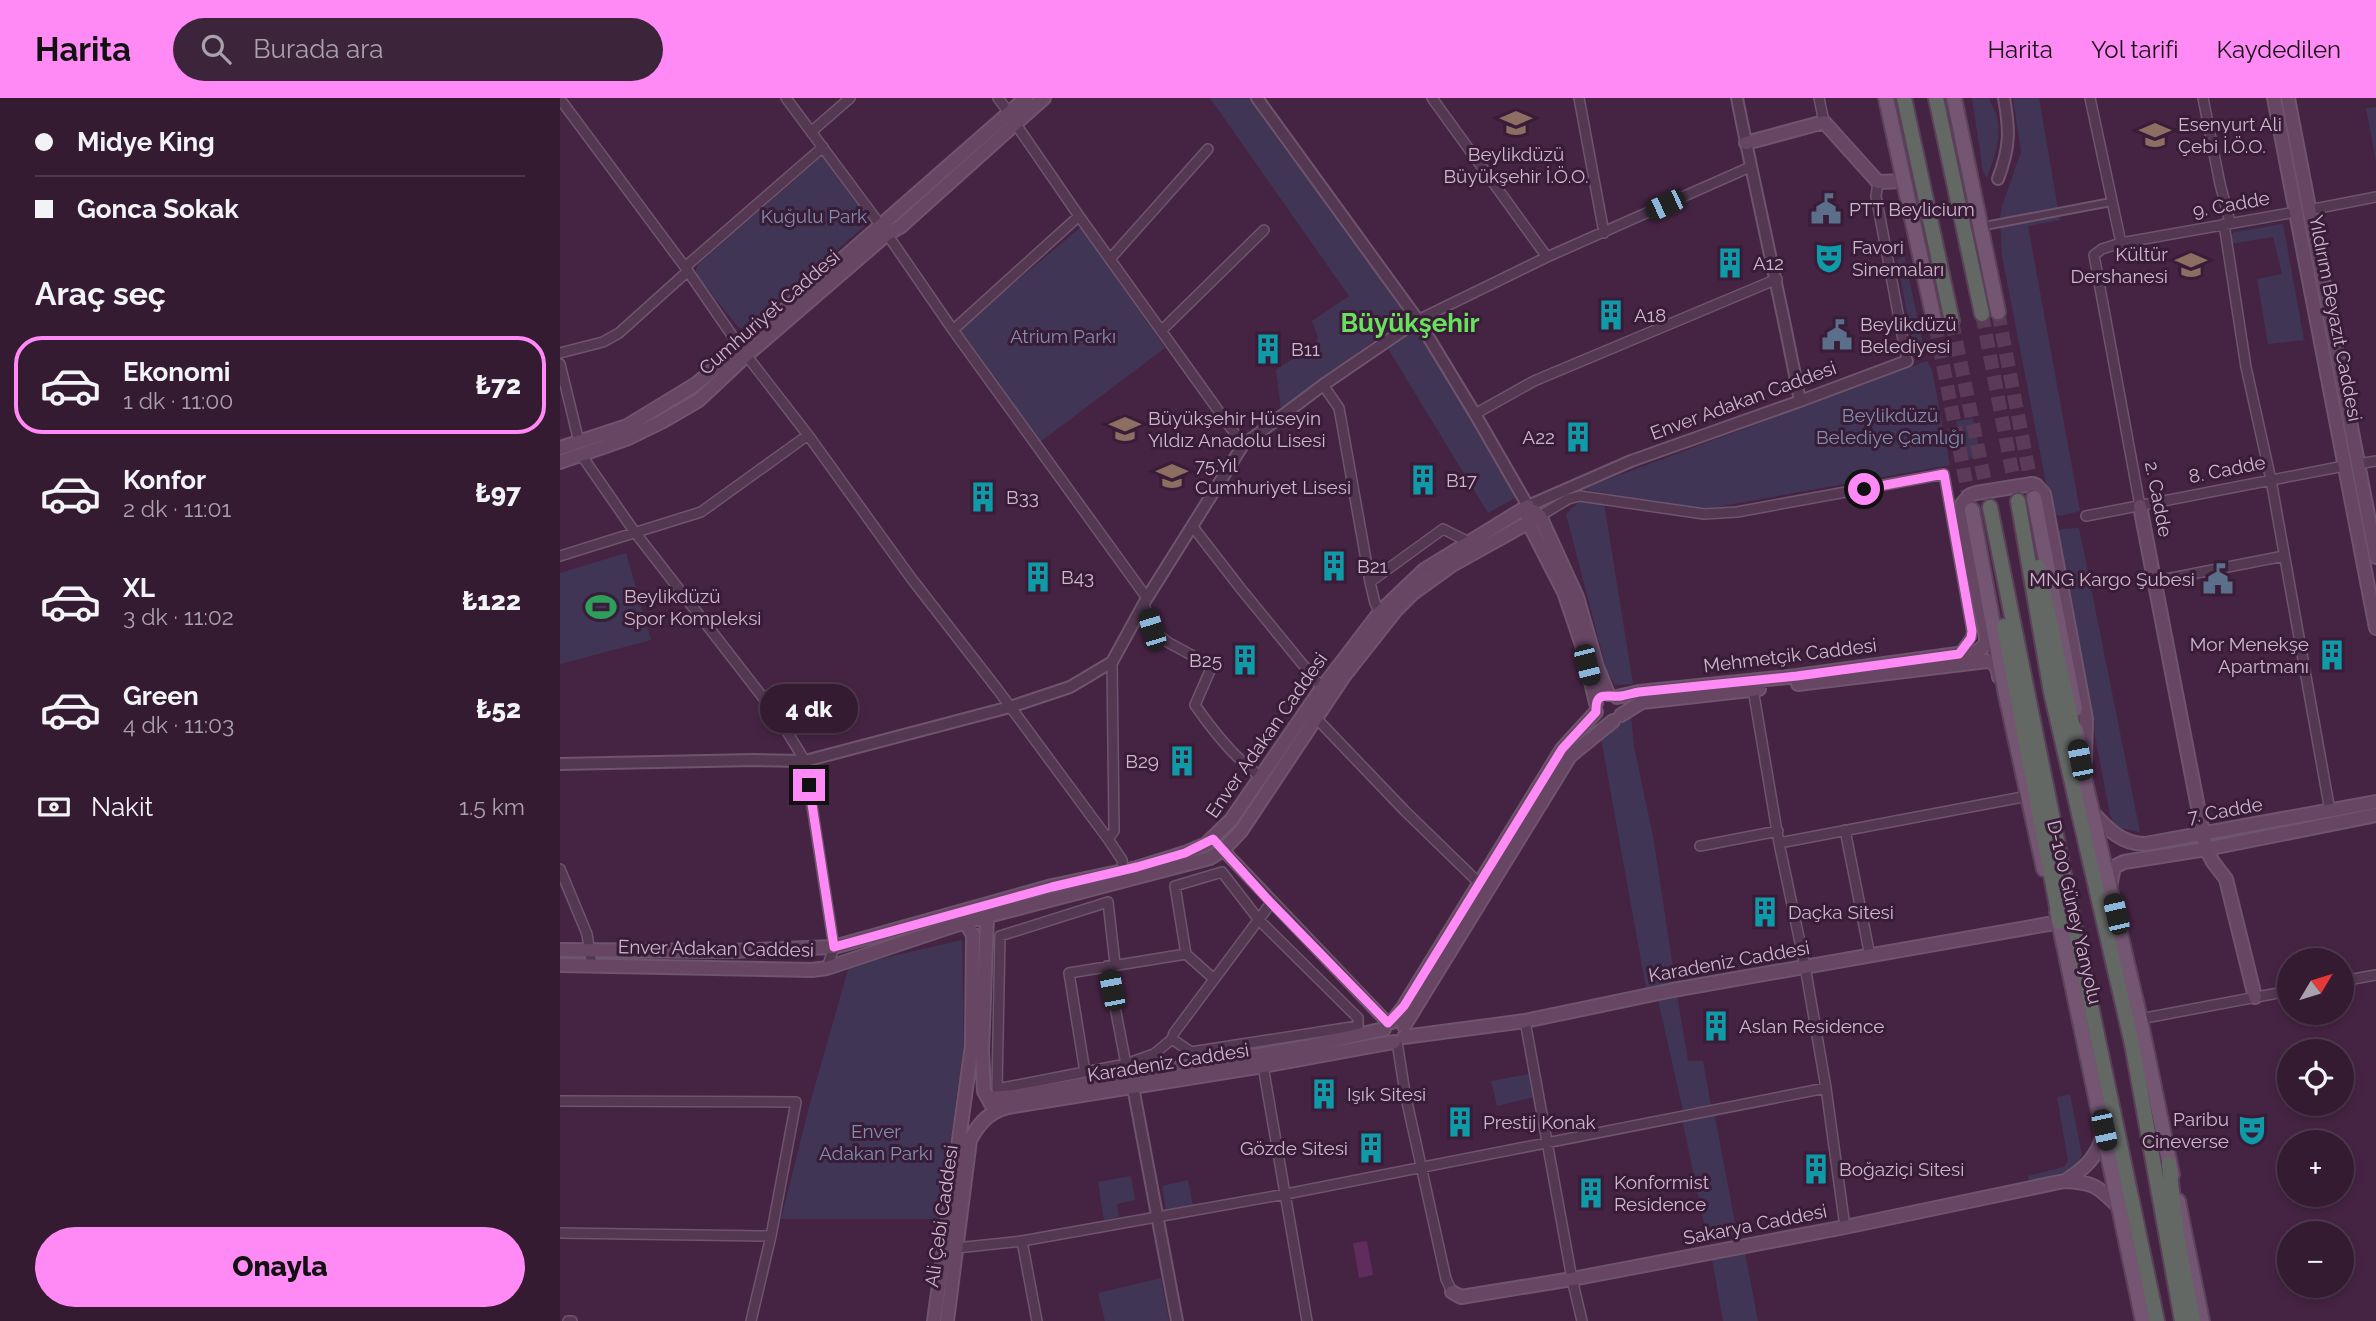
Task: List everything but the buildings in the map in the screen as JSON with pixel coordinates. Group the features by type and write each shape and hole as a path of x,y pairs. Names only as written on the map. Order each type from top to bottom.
{"highway":[{"path":"1904,98 1952,321"},
{"path":"1936,98 1982,314"},
{"path":"1944,98 1952,170"},
{"path":"2018,501 2051,692 2132,1044 2182,1321"},
{"path":"1990,506 2157,1321"},
{"path":"2022,524 2035,556 2076,741"},
{"path":"2003,573 2000,586 2001,612 2060,922"},
{"path":"2169,1164 2177,1236 2193,1321"}],"main road":[{"name":"Cumhuriyet Caddesi","path":"560,448 627,426 675,398 744,350 884,230 900,227 1012,118 1026,98"},
{"name":"Cumhuriyet Caddesi","path":"1012,118 1044,98"},
{"path":"1886,98 1935,324"},
{"path":"1954,98 1998,312"},
{"name":"Yıldırım Beyazıt Caddesi","path":"2274,98 2302,211 2376,558"},
{"name":"Yıldırım Beyazıt Caddesi","path":"2288,98 2302,211 2344,466 2376,628"},
{"path":"1746,143 1824,122 1878,182 1903,181"},
{"name":"Cumhuriyet Caddesi","path":"560,462 639,433 699,400 744,350"},
{"path":"579,442 582,456"},
{"name":"8. Cadde","path":"2344,466 2358,464"},
{"path":"1964,653 1979,651 1984,647 1986,636 1961,517 1962,503 1976,493 2026,484 2036,485 2044,494 2086,719 2084,778"},
{"path":"2034,498 2070,678 2075,707 2076,741 2140,1019 2202,1321"},
{"path":"1528,506 1540,516 1577,597 1597,667 1613,696 1623,707 1617,718 1602,719 1596,708 1583,648 1564,592 1528,522 1528,506"},
{"name":"Enver Adakan Caddesi","path":"560,950 731,951 834,947 1185,853 1213,839 1231,820 1322,688 1380,611 1419,574 1528,506"},
{"name":"2. Cadde","path":"2140,506 2206,849"},
{"name":"D-100 Güney Yanyolu","path":"1972,510 2006,695 2047,884 2060,922 2143,1321"},
{"name":"Enver Adakan Caddesi","path":"560,965 812,970 827,968 965,922 1210,858 1223,850 1241,831 1379,629 1412,594 1452,565 1540,516"},
{"name":"Mehmetçik Caddesi","path":"1395,1032 1570,756 1617,718 1642,702 1964,653"},
{"name":"Mehmetçik Caddesi","path":"1613,696 1987,661 1997,667 2006,695"},
{"path":"1395,1032 1404,1006 1562,749 1596,708 1601,697 1613,696"},
{"name":"7. Cadde","path":"2091,811 2116,836 2135,844 2376,802"},
{"name":"7. Cadde","path":"2110,887 2112,872 2119,864 2376,815"},
{"path":"1213,839 1223,850"},
{"path":"2206,849 2226,879 2255,997"},
{"name":"Ali Çebi Caddesi","path":"947,1321 970,1140 992,1106 984,1085 982,1051 987,918"},
{"name":"Ali Çebi Caddesi","path":"934,1321 971,1045 973,935 965,922"},
{"name":"Karadeniz Caddesi","path":"988,1097 1014,1096 1395,1032 1525,1021 1673,990 2060,922"},
{"name":"Karadeniz Caddesi","path":"986,1117 1008,1107 1264,1066 1395,1032"},
{"path":"986,1117 972,1120 966,1115 964,1106 974,1094 988,1097"},
{"path":"2064,1181 2090,1163 2097,1153 2104,1130"},
{"path":"2064,1181 2094,1185 2121,1209"},
{"name":"Sakarya Caddesi","path":"1452,1292 1461,1297 1572,1279 1845,1227 2064,1181"},
{"path":"2134,1273 2135,1321"}],"street":[{"path":"786,98 884,230 1146,601 1152,629 1169,643 1212,666 1195,705 1212,729 1261,777"},
{"path":"811,132 850,98"},
{"path":"998,98 1243,445"},
{"path":"1257,98 1418,320 1528,506"},
{"path":"1432,98 1547,257"},
{"path":"1579,98 1604,233"},
{"path":"1737,98 1777,279 1800,401"},
{"path":"1819,98 1824,122"},
{"path":"1998,180 2010,130 2004,98"},
{"path":"2090,98 2121,243"},
{"path":"2203,98 2227,223 2246,367 2271,480 2330,811"},
{"path":"560,99 911,578 1108,839 1122,860 1123,869"},
{"path":"560,353 603,342 619,333 686,269 823,147"},
{"path":"1110,259 1208,149"},
{"path":"1108,839 1114,831 1112,662 1146,601 1243,445 1323,385 1418,320 1547,257 1751,167"},
{"path":"1878,182 1876,196 1907,361"},
{"name":"9. Cadde","path":"2094,254 2121,243 2376,197"},
{"path":"1990,225 2112,202"},
{"path":"953,330 1079,216"},
{"path":"1161,331 1264,230"},
{"name":"2. Cadde","path":"2094,254 2140,506"},
{"path":"1475,414 1534,381 1777,279"},
{"name":"Enver Adakan Caddesi","path":"1528,506 1631,461 1907,361"},
{"path":"560,364 579,442"},
{"path":"1323,385 1339,408 1370,582 1375,603 1380,611"},
{"path":"560,556 701,512 808,435"},
{"path":"582,456 634,531 778,717 805,761 834,947 827,968"},
{"name":"8. Cadde","path":"2358,464 2376,461"},
{"name":"8. Cadde","path":"2087,516 2344,466"},
{"path":"1540,516 1568,499 1580,496 1704,514 1737,512 1944,474 1972,631 1964,653"},
{"path":"1194,527 1322,688"},
{"path":"1370,582 1443,529 1469,542"},
{"path":"2156,581 2284,556"},
{"path":"560,764 805,761 1010,707 1070,687 1112,662"},
{"path":"1752,685 1826,1087 1845,1227"},
{"path":"1316,718 1478,882"},
{"path":"1779,843 2028,796"},
{"path":"1845,830 1870,956"},
{"path":"1700,846 1777,831"},
{"path":"1223,850 1395,1032 1420,1167 1446,1279 1452,1292"},
{"path":"560,869 587,934 592,966"},
{"path":"1172,1039 1191,1052 1358,1026 1358,1018 1259,920 1222,872 1175,886 1186,954 1214,979"},
{"path":"1126,1064 1111,965 1108,902 1000,936 997,1089 1126,1064 1154,1054 1172,1039 1271,903"},
{"path":"1085,1072 1069,973 1186,954"},
{"path":"2354,979 2376,975"},
{"path":"2140,1019 2277,993"},
{"path":"1525,1021 1582,1321"},
{"path":"1264,1066 1307,1321"},
{"path":"1133,1087 1177,1321"},
{"path":"956,1248 1022,1241 1286,1194 1826,1087"},
{"path":"560,1101 796,1102 771,1236 751,1321"},
{"path":"560,1233 771,1236"},
{"path":"1022,1241 1037,1321"}],"green space":[{"path":"1210,98 1250,98 1401,307 1401,318 1281,408 1276,370 1316,343 1318,337 1312,321 1349,296"},
{"path":"1972,98 1989,98 1998,122 1997,147 1987,178 1983,171"},
{"path":"2013,98 2039,98 2060,220 2028,226 2080,511 2060,516 2052,514 2002,256 2002,206 2021,152"},
{"path":"2376,107 2376,162 2366,108"},
{"name":"Kuğulu Park","path":"824,157 868,217 868,223 744,330 738,327 695,273 698,264"},
{"path":"2283,224 2304,340 2268,344 2257,279 2282,274 2273,237 2230,244 2229,238 2234,232"},
{"name":"Atrium Parkı","path":"1081,227 1165,348 1040,442 956,332"},
{"path":"1904,255 1923,344 1920,348 1912,340 1897,260"},
{"path":"1419,327 1517,497 1488,513 1387,347"},
{"name":"Beylikdüzü Belediye Çamlığı","path":"1927,361 1932,370 1950,465 1699,510 1582,489"},
{"path":"1973,418 1981,456 1963,460 1956,421"},
{"path":"1580,501 1604,503 1633,684 1615,685 1607,672 1566,514"},
{"path":"2079,528 2140,832 2116,827 2110,815 2057,533 2061,529"},
{"name":"Beylikdüzü Spor Kompleksi","path":"626,553 651,640 560,664 560,573"},
{"path":"1631,716 1634,747 1653,836 1676,987 1647,994 1601,738"},
{"path":"2376,805 2376,810 2218,841 2217,836"},
{"name":"Enver Adakan Parkı","path":"962,940 964,1042 940,1219 781,1219 849,966"},
{"path":"1677,995 1688,1061 1703,1061 1711,1106 1683,1110 1658,1000"},
{"path":"1529,1074 1534,1097 1497,1106 1491,1081"},
{"path":"2070,1094 2082,1155 2077,1165 2069,1171 2029,1181 2028,1176 2064,1167 2068,1161 2057,1097"},
{"path":"1714,1112 1737,1233 1708,1242 1682,1119"},
{"path":"1131,1176 1135,1200 1117,1204 1119,1217 1104,1220 1098,1182"},
{"path":"1188,1180 1193,1206 1166,1211 1162,1186"},
{"path":"1745,1253 1758,1321 1723,1321 1712,1259"},
{"path":"1161,1278 1169,1321 1105,1321 1098,1293"}],"shaded area":[{"path":"1367,1241 1373,1275 1359,1278 1353,1243"}],"tunnel":[{"path":"1998,312 2034,498"},
{"path":"1982,314 2017,497"},
{"path":"1952,321 1990,507"},
{"path":"1935,324 1971,508"}],"place":[{"name":"Beylikdüzü Büyükşehir İ.Ö.O.","path":"1516,123"},
{"name":"Esenyurt Ali Çebi İ.Ö.O.","path":"2155,135"},
{"name":"PTT Beylicium","path":"1826,209"},
{"name":"Favori Sinemaları","path":"1829,258"},
{"name":"A12","path":"1730,263"},
{"name":"Kültür Dershanesi","path":"2191,265"},
{"name":"A18","path":"1611,315"},
{"name":"Beylikdüzü Belediyesi","path":"1837,335"},
{"name":"B11","path":"1268,349"},
{"name":"Büyükşehir Hüseyin Yıldız Anadolu Lisesi","path":"1125,429"},
{"name":"A22","path":"1578,437"},
{"name":"75.Yıl Cumhuriyet Lisesi","path":"1172,476"},
{"name":"B17","path":"1423,480"},
{"name":"B33","path":"983,497"},
{"name":"B21","path":"1334,566"},
{"name":"B43","path":"1038,577"},
{"name":"MNG Kargo Şubesi","path":"2218,579"},
{"name":"Beylikdüzü Spor Kompleksi","path":"601,607"},
{"name":"Mor Menekşe Apartmanı","path":"2332,655"},
{"name":"B25","path":"1245,660"},
{"name":"B29","path":"1182,761"},
{"name":"Daçka Sitesi","path":"1765,912"},
{"name":"Aslan Residence","path":"1716,1026"},
{"name":"Işık Sitesi","path":"1324,1094"},
{"name":"Prestij Konak","path":"1460,1122"},
{"name":"Paribu Cineverse","path":"2252,1130"},
{"name":"Gözde Sitesi","path":"1371,1148"},
{"name":"Boğaziçi Sitesi","path":"1816,1169"},
{"name":"Konformist Residence","path":"1591,1193"}],"district":[{"name":"Büyükşehir","path":"1410,323"}],"route":[{"path":"809,785 834,947 1052,887 1137,867 1185,853 1213,839 1388,1023 1404,1006 1562,749 1596,712 1596,703 1604,695 1618,697 1630,693 1797,676 1959,654 1971,638 1972,631 1946,477 1941,473 1864,489"}]}
